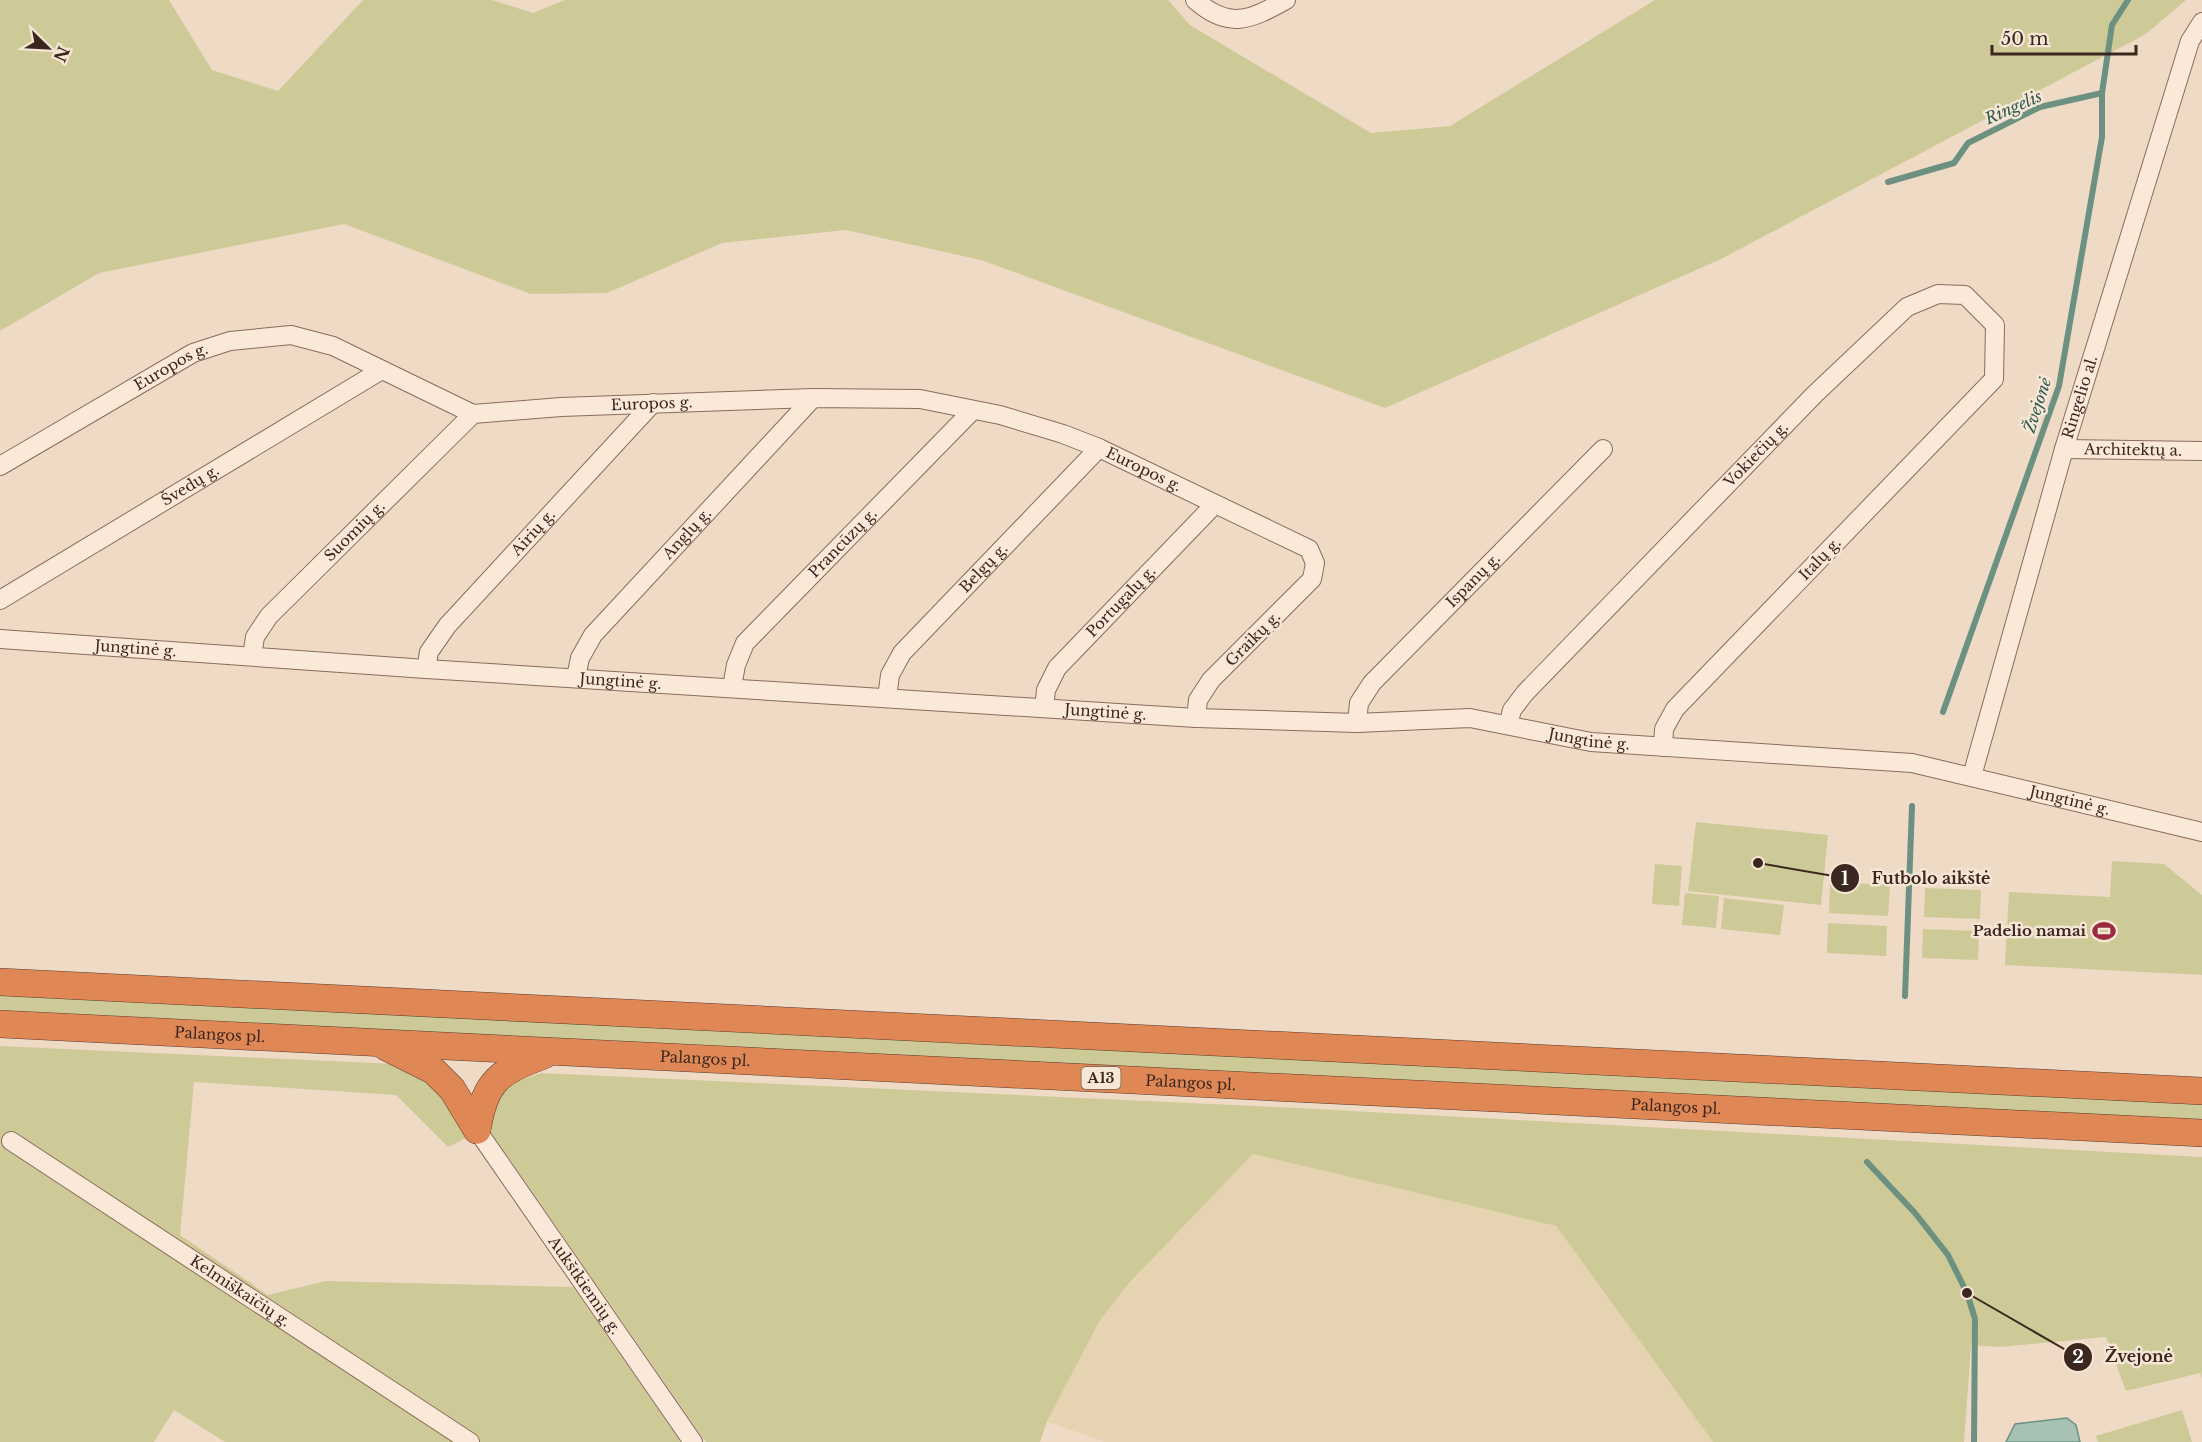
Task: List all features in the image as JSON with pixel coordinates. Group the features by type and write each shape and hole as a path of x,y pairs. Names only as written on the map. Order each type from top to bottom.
{"highway":[{"path":"0,982 2202,1091"},
{"name":"Palangos pl.","path":"0,1024 2202,1133"},
{"path":"377,1042 434,1071 452,1089 477,1130"},
{"path":"477,1130 481,1102 493,1081 510,1067 553,1051"}],"street":[{"path":"1195,0 1211,14 1229,20 1248,19 1286,0"},
{"name":"Ringelio al.","path":"1972,776 2064,449 2190,41 2202,22"},
{"name":"Vokiečių g.","path":"1508,725 1512,710 1525,693 1815,394 1908,307 1938,294 1965,295 1995,325 1994,379"},
{"name":"Europos g.","path":"0,466 157,372 194,353 230,341 291,336 333,346 473,414 653,403 813,398 920,399 1000,415 1063,434 1099,448 1309,549 1315,563"},
{"name":"Švedų g.","path":"0,600 380,370"},
{"name":"Italų g.","path":"1663,747 1664,729 1675,709 1994,379"},
{"name":"Anglų g.","path":"576,677 579,658 592,635 813,398"},
{"name":"Airių g.","path":"426,669 429,652 447,626 653,403"},
{"name":"Prancūzų g.","path":"732,687 736,665 745,643 973,410"},
{"name":"Suomių g.","path":"252,656 255,637 269,616 473,414"},
{"name":"Belgų g.","path":"887,698 890,675 902,653 1099,448"},
{"name":"Ispanų g.","path":"1358,723 1359,703 1372,683 1603,449"},
{"name":"Architektų a.","path":"2064,449 2202,451"},
{"name":"Portugalų g.","path":"1044,708 1046,690 1057,668 1215,504"},
{"name":"Graikų g.","path":"1197,718 1198,700 1211,680 1302,590 1311,579 1315,563"},
{"name":"Jungtinė g.","path":"0,639 426,669 1197,718 1358,723 1470,718 1591,742 1912,762 2202,832"},
{"name":"Aukštkiemių g.","path":"477,1130 693,1442"},
{"name":"Kelmiškaičių g.","path":"11,1141 470,1442"}],"shaded area":[{"path":"0,0 169,0 212,70 278,91 363,0 492,0 533,13 565,0 1168,0 1190,25 1371,133 1450,126 1655,0 2186,0 2146,34 1721,259 1385,408 981,260 846,230 722,243 607,293 531,294 344,224 99,273 0,331"},
{"path":"1696,822 1828,835 1821,905 1688,891"},
{"name":"Padelio namai","path":"2112,861 2164,864 2202,895 2202,975 2005,965 2009,892 2110,897"},
{"path":"1655,864 1682,866 1679,906 1652,904"},
{"path":"1830,882 1890,885 1888,916 1829,913"},
{"path":"1925,888 1981,890 1980,919 1924,917"},
{"path":"1685,893 1719,896 1716,928 1682,925"},
{"path":"1724,898 1784,905 1780,935 1721,929"},
{"path":"1828,923 1887,926 1886,956 1827,953"},
{"path":"1923,929 1979,931 1978,960 1922,958"},
{"path":"0,995 2202,1104 2202,1121 0,1010"},
{"path":"0,1046 395,1064 417,1071 457,1115 466,1138 448,1147 396,1095 194,1082 180,1235 268,1295 326,1281 573,1287 681,1442 225,1442 174,1410 154,1442 0,1442"},
{"path":"541,1073 1297,1108 2202,1157 2202,1378 2200,1373 2126,1391 2106,1337 2000,1347 1971,1345 1964,1442 1713,1442 1556,1226 1253,1154 1129,1283 1100,1320 1047,1421 1040,1442 706,1442 490,1131 492,1100 511,1083"},
{"path":"1253,1154 1556,1226 1713,1442 1105,1442 1046,1421 1100,1320 1129,1283"},
{"path":"2182,1410 2192,1442 2098,1442 2096,1436"},
{"path":"2067,1418 2076,1425 2080,1442 2006,1442 2015,1424"}],"waterway":[{"name":"Ringelis","path":"1888,182 1954,163 1968,143 2040,107 2102,93 2112,25 2128,0"},
{"name":"Žvejonė","path":"1943,712 2059,386 2102,137 2102,93"},
{"name":"Žvejonė","path":"1905,996 1912,806"},
{"name":"Žvejonė","path":"1867,1162 1915,1213 1948,1255 1967,1293 1975,1319 1974,1442"}],"place":[{"name":"Futbolo aikštė","path":"1758,863"},
{"name":"Padelio namai","path":"2104,931"},
{"name":"Žvejonė","path":"1967,1293"}]}
